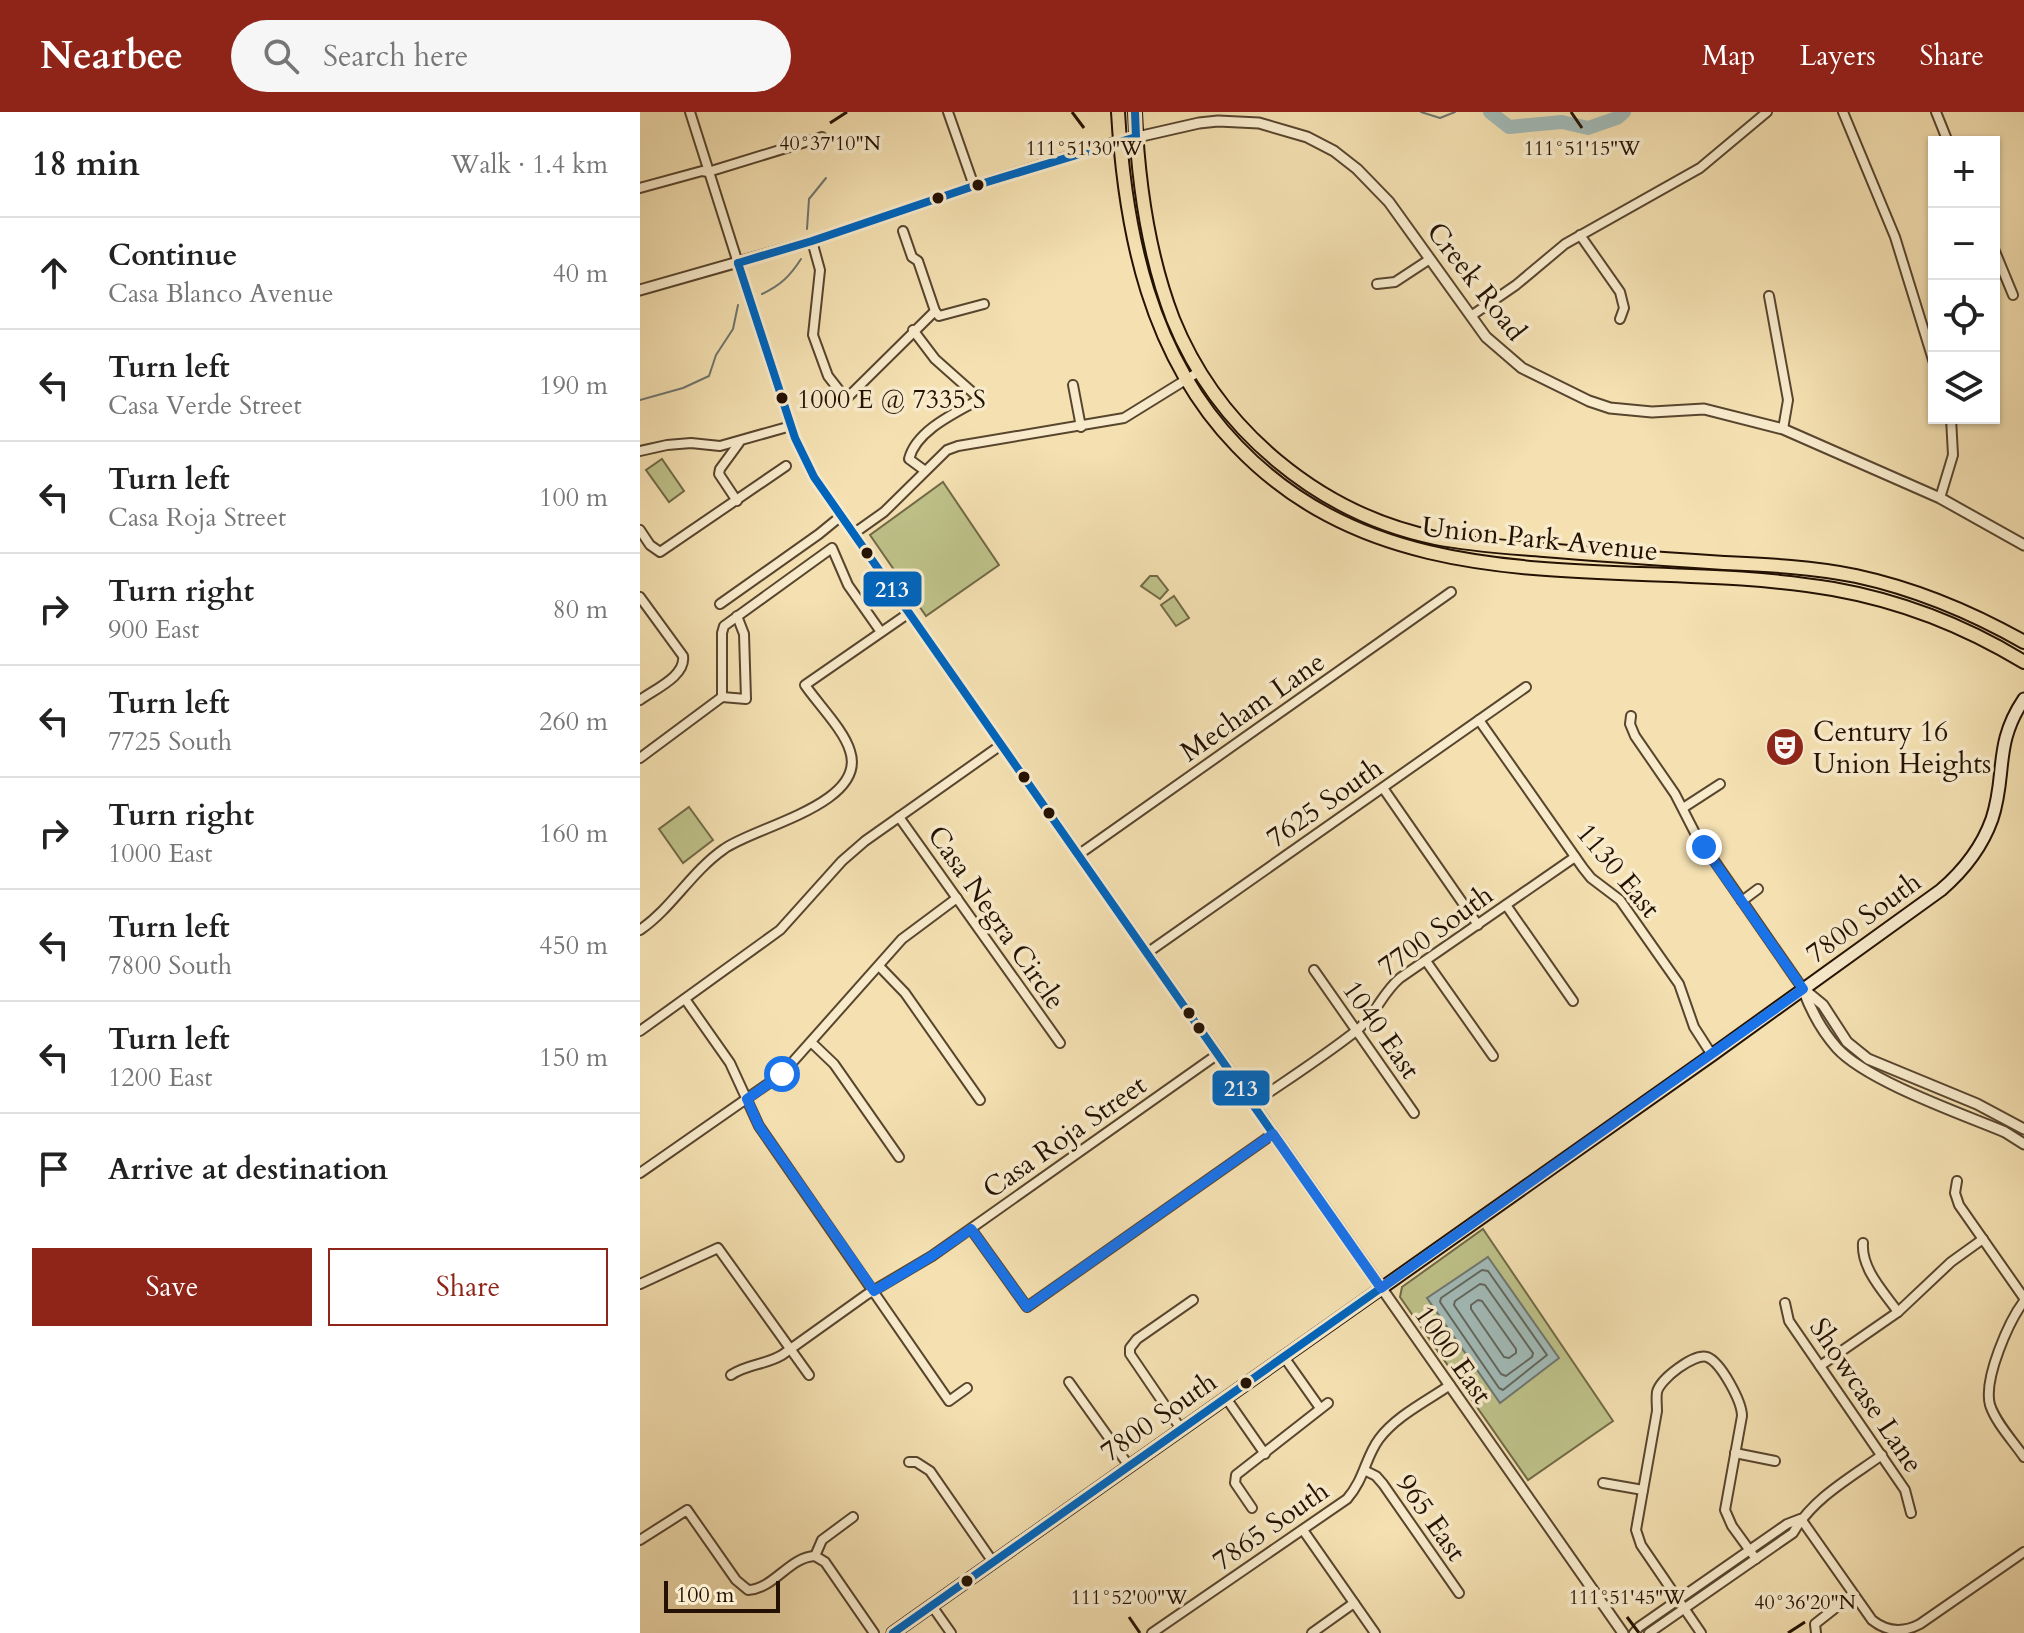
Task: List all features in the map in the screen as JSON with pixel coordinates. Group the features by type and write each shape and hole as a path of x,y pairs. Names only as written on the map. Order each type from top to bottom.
{"main road":[{"name":"Union Park Avenue","path":"1118,112 1130,221 1142,275 1157,322 1186,380 1231,440 1280,485 1335,520 1392,544 1432,555 1840,591 1892,603 1939,619 2024,662"},
{"name":"Union Park Avenue","path":"1135,112 1146,218 1160,278 1177,328 1200,371 1236,421 1283,466 1341,504 1395,527 1437,538 1487,545 1799,568 1854,576 1933,598 2024,642"},
{"name":"7800 South","path":"893,1633 1941,890 1966,866 1992,818 2003,745 2011,721 2024,699"}],"street":[{"path":"690,112 738,263"},
{"path":"948,112 974,186"},
{"path":"1471,316 1516,285 1550,254 1700,168 1767,112"},
{"path":"1843,112 1895,237 1931,352"},
{"path":"1936,112 1946,136"},
{"name":"Creek Road","path":"640,290 812,241 1120,141 1184,125 1218,121 1259,123 1307,137 1334,151 1357,169 1384,196 1486,337 1512,361 1589,401 1627,412 1704,409 1783,429 1940,498 2024,545"},
{"path":"640,188 708,172 822,137"},
{"path":"903,231 939,316 984,304"},
{"path":"1580,235 1620,292 1624,308 1620,319"},
{"path":"812,241 820,270 813,335 828,376 846,399 935,311"},
{"path":"1377,284 1395,282 1430,259"},
{"name":"1000 East","path":"738,263 791,426 814,477 1623,1633"},
{"path":"2000,264 2013,295"},
{"path":"1769,296 1788,400 1783,429"},
{"path":"913,330 935,359 980,399 921,437 911,450 909,459 924,470"},
{"path":"853,534 884,512 947,450 1124,418 1200,371"},
{"path":"1073,385 1081,427"},
{"path":"1940,498 1953,455 1951,424"},
{"path":"640,451 691,443 720,446 791,426"},
{"path":"737,501 719,474 740,442"},
{"path":"640,530 650,545 660,552 786,466"},
{"path":"720,604 841,516"},
{"path":"722,697 724,626 832,548 848,585 881,632"},
{"name":"Mecham Lane","path":"1078,855 1451,592"},
{"path":"640,597 685,662 680,672 640,700"},
{"path":"641,928 656,919 692,877 725,848 808,811 839,789 851,771 852,755 847,743 805,685 909,613"},
{"path":"640,758 722,697 746,699 744,634 737,616"},
{"name":"7625 South","path":"1147,953 1526,687"},
{"path":"1631,716 1630,724 1635,736 1683,808 1695,833 1803,989 1812,1013 1839,1050 1867,1071 2005,1132 2024,1144"},
{"name":"1130 East","path":"1479,720 1575,857 1591,878 1620,900 1679,984 1694,1027 1712,1055"},
{"path":"640,1031 780,930 842,861 865,841 1001,745"},
{"path":"1683,808 1720,784"},
{"path":"1383,788 1478,925"},
{"name":"Casa Negra Circle","path":"899,817 1060,1043"},
{"name":"7700 South","path":"1252,1104 1356,1031 1369,1019 1392,985 1575,857"},
{"path":"1742,901 1758,889"},
{"path":"640,1173 782,1074 912,930 957,898"},
{"path":"1506,905 1573,1001"},
{"path":"1426,961 1493,1056"},
{"path":"879,966 905,993 980,1100"},
{"name":"1040 East","path":"1314,970 1414,1113"},
{"path":"1803,989 1823,1005 1847,1042 1868,1059 1977,1104 2024,1129"},
{"path":"685,999 730,1063 759,1126 949,1401 967,1388"},
{"path":"812,1043 834,1064 899,1157"},
{"name":"Casa Roja Street","path":"731,1375 743,1367 773,1360 790,1350 874,1291 932,1256 1218,1054"},
{"path":"971,1229 1027,1307 1273,1134"},
{"path":"1957,1181 1955,1193 1959,1205 2024,1299 2009,1324 1988,1392 1992,1409 2024,1457"},
{"path":"1820,1366 1898,1312 1951,1262 1983,1239"},
{"path":"1863,1243 1866,1266 1898,1312"},
{"path":"640,1284 718,1248 809,1375"},
{"path":"1181,1429 1130,1354 1130,1348 1137,1339 1193,1300"},
{"name":"Showcase Lane","path":"1785,1303 1789,1321 1905,1490 1911,1513"},
{"path":"1701,1633 1638,1538 1637,1523 1657,1411 1657,1391 1669,1376 1694,1358 1705,1356 1715,1364 1740,1402 1742,1416 1725,1510 1732,1526 1756,1559"},
{"path":"1252,1508 1234,1478 1324,1405 1284,1357"},
{"path":"1069,1382 1129,1466"},
{"name":"7865 South","path":"1152,1633 1347,1499 1387,1431 1450,1385"},
{"path":"1226,1398 1265,1454"},
{"path":"1735,1453 1775,1461"},
{"path":"1649,1633 1793,1533 1801,1519 1825,1495 1882,1455"},
{"path":"909,1462 930,1471 993,1562"},
{"name":"965 East","path":"1366,1471 1383,1484 1459,1593"},
{"path":"1603,1483 1643,1490"},
{"path":"640,1540 687,1510 736,1580 748,1590 761,1587 803,1558 815,1556 825,1562 874,1633"},
{"path":"815,1556 822,1540 853,1517"},
{"path":"1634,1633 1787,1524 1801,1519"},
{"path":"1801,1519 1878,1625 1903,1631 1920,1624 2024,1552"},
{"path":"1303,1530 1375,1633"},
{"path":"1816,1633 1815,1624 1820,1618 1853,1594"},
{"path":"1312,1633 1354,1603"},
{"path":"932,1606 951,1633"}],"green space":[{"path":"662,459 684,491 669,502 646,470"},
{"path":"943,482 999,565 926,616 870,535"},
{"path":"1150,576 1157,576 1168,590 1160,599 1141,586"},
{"path":"1174,596 1189,618 1176,626 1161,605"},
{"path":"689,807 713,840 683,863 659,829"},
{"path":"1483,1229 1613,1421 1528,1480 1400,1297 1402,1287"}],"water":[{"path":"1488,1257 1559,1358 1500,1403 1427,1298"}],"waterway":[{"path":"1421,112 1440,118 1455,112"},
{"path":"1490,112 1509,127 1562,122 1588,128 1617,118 1624,112"},
{"path":"807,229 809,199 826,178"},
{"path":"762,294 784,280 801,259"},
{"path":"640,400 683,388 709,376 716,355 733,329 738,305"}],"transit line":[{"name":"213","path":"738,263 1136,137 1135,112"},
{"name":"213","path":"738,263 795,438 814,477 1381,1288"},
{"name":"213","path":"893,1633 1381,1288"}],"place":[{"name":"1000 E @ 7335 S","path":"782,398"},
{"name":"Century 16 Union Heights","path":"1785,747"}],"route":[{"path":"782,1074 747,1099 749,1106 759,1126 874,1291 971,1229 1027,1307 1273,1134 1381,1288 1803,989 1704,847"}]}
